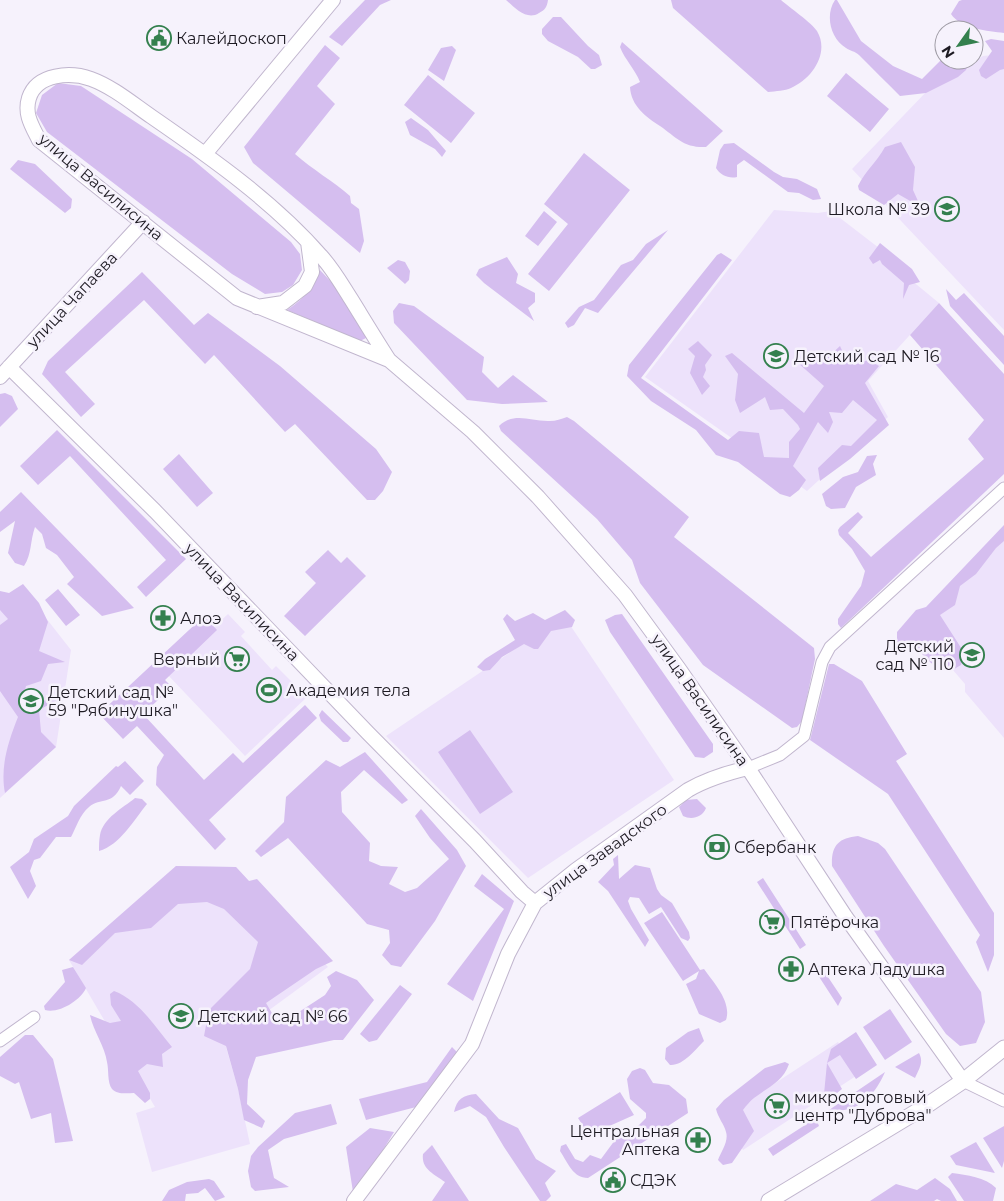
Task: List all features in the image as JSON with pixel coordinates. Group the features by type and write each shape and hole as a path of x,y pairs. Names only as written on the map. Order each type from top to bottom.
{"main road":[{"path":"769,1201 963,1082 1004,1048"}],"street":[{"path":"205,154 333,0"},
{"name":"улица Василисина","path":"389,360 322,256 251,190 205,154 111,90 91,79 58,76 46,79 36,87 29,97 28,119 40,140 237,298 389,360 473,432 538,496 630,602 679,669 748,768 845,916 963,1082"},
{"name":"улица Чапаева","path":"5,372 143,222"},
{"path":"257,306 283,303 304,286 312,272 308,242"},
{"name":"улица Василисина","path":"5,372 155,511 362,727 475,841 522,892 535,903"},
{"path":"748,768 780,755 804,736 822,662 830,647 1004,488"},
{"name":"улица Завадского","path":"354,1201 472,1044 508,954 535,903 576,870 688,790 703,782 748,768"},
{"path":"0,1041 34,1017"},
{"path":"963,1082 1004,1101"}],"shaded area":[{"path":"365,0 391,0 380,5 342,46 329,37"},
{"path":"506,0 548,0 543,11 535,15 526,15"},
{"path":"671,0 781,0 817,31 821,48 817,64 812,72 799,84 786,90 768,92 673,8"},
{"path":"835,0 837,0 861,41 893,66 922,79 934,67 934,70 966,70 958,77 926,93 900,96 859,55 846,48 836,38 830,19"},
{"path":"1004,0 1004,33 984,30 984,20 955,19 951,14 959,1"},
{"path":"553,17 561,17 599,55 602,65 591,69 578,57 548,41 542,34 542,29"},
{"path":"991,39 1004,41 1004,69 986,79 981,76 979,70 984,70 984,63 992,51 985,41"},
{"path":"622,42 723,131 706,147 692,146 676,138 645,115 636,105 631,94 630,87 640,82 622,52 620,47"},
{"path":"325,45 340,58 317,86 335,104 295,154 350,196 351,203 359,209 364,241 360,253 253,163 244,147"},
{"path":"452,46 456,50 444,81 428,70 441,48"},
{"name":"Школа № 39","path":"1004,54 1004,330 852,169 929,89 960,70 984,70 984,56"},
{"path":"846,73 889,109 870,132 827,96"},
{"path":"428,75 475,113 451,143 404,105"},
{"path":"58,83 81,86 192,159 291,242 300,254 302,270 293,285 282,292 265,294 232,274 47,132 36,113 42,95"},
{"path":"411,118 428,130 446,151 442,157 435,149 410,135 405,122"},
{"path":"901,142 915,167 913,190 918,201 912,202 898,194 884,205 859,190 858,186 885,147"},
{"path":"734,143 783,177 797,179 817,189 821,199 813,200 799,193 788,192 744,160 737,165 737,177 728,177 722,174 716,168 720,150 724,144"},
{"path":"584,153 630,190 549,291 528,274 568,224 544,204"},
{"path":"18,160 35,164 72,199 71,208 65,213 10,169"},
{"name":"Детский сад № 16","path":"774,210 818,213 831,211 879,248 877,252 939,303 868,381 888,417 807,491 645,377"},
{"path":"544,211 557,222 538,246 525,236"},
{"path":"668,230 598,313 585,308 574,325 568,328 565,323 579,307 594,300 621,265 633,260 646,244"},
{"path":"880,243 912,269 920,282 909,285 903,299 904,283 882,264 880,260 873,264 869,258"},
{"path":"721,253 732,260 641,378 728,440 739,431 759,433 764,457 789,458 789,442 800,429 798,425 783,409 770,410 765,397 740,413 735,400 738,374 725,356 732,353 804,413 824,386 797,362 815,351 825,360 840,346 846,359 854,365 868,360 879,366 865,383 889,425 850,459 820,481 818,468 842,445 851,446 877,420 853,400 842,413 829,412 833,422 828,433 818,422 793,466 806,480 799,490 790,497 780,494 738,462 716,455 696,430 651,401 627,376 629,365 717,255"},
{"path":"507,257 518,274 516,283 535,293 535,302 528,308 534,321 476,275 479,269"},
{"path":"398,260 405,262 410,271 409,280 405,284 387,268"},
{"path":"320,270 334,285 366,332 366,338 360,341 287,310 307,293 315,283"},
{"path":"142,272 194,325 208,313 280,366 376,449 392,472 383,491 375,500 367,500 295,424 285,432 214,355 205,364 144,300 65,372 95,404 81,417 42,374 48,361"},
{"path":"946,289 956,300 964,293 1004,336 1004,365 950,306"},
{"path":"399,303 414,306 484,357 482,372 498,388 513,375 548,402 502,404 467,400 394,323 393,311"},
{"path":"939,303 1004,374 1004,474 841,628 838,624 838,619 861,586 865,571 852,549 839,535 838,530 840,527 858,512 863,517 848,533 871,557 984,459 968,439 984,420 910,335"},
{"path":"698,341 712,355 705,365 706,370 703,377 710,386 702,395 690,373 695,356 688,349"},
{"path":"5,393 12,396 18,409 0,427 0,394"},
{"path":"567,417 689,517 674,537 814,648 815,659 802,721 797,727 792,728 703,665 640,583 632,560 597,519 501,431 499,426 511,419 517,418 550,421"},
{"path":"57,430 186,559 146,597 137,587 166,560 70,456 38,485 20,466"},
{"path":"179,454 213,493 197,507 163,469"},
{"path":"877,455 873,464 876,475 856,487 845,508 831,509 826,506 822,494 843,477 858,472 867,456"},
{"path":"21,492 134,608 102,616 67,584 74,577 57,555 46,548 42,534 35,527 27,561 24,566 15,563 8,553 15,521 0,532 0,512"},
{"path":"1004,525 1004,541 996,548 976,574 960,586 955,605 940,615 965,654 961,665 949,672 931,663 914,646 897,645 897,632 916,610 926,607"},
{"name":"Детский сад № 110","path":"1004,533 1004,738 965,692 965,684 914,625"},
{"path":"328,550 341,563 347,557 366,576 305,636 284,616 316,583 305,572"},
{"name":"Детский сад № 59 \"Рябинушка\"","path":"23,584 39,603 48,622 39,651 65,662 48,664 41,681 26,686 24,694 33,701 57,700 39,710 41,732 56,747 5,793 4,764 18,717 0,691 0,625 8,619 0,610 0,591 9,593"},
{"path":"58,589 80,615 66,626 45,600"},
{"name":"Детский сад № 59 \"Рябинушка\"","path":"24,590 71,650 56,747 0,798 0,610"},
{"path":"565,610 575,620 572,627 551,631 538,649 524,644 502,657 490,670 483,671 477,667 485,659 515,640 503,619 507,614 515,621 533,613 545,620"},
{"path":"228,614 245,632 241,636 272,670 276,666 307,697 245,756 166,673"},
{"path":"622,614 713,744 713,752 704,758 695,757 610,632 605,620"},
{"path":"204,616 217,630 165,680 172,687 143,714 204,780 233,753 243,763 305,705 317,718 209,820 226,839 215,850 156,785 157,767 164,755 137,726 123,739 99,714"},
{"path":"564,616 674,780 528,878 386,736"},
{"path":"829,664 834,664 862,681 907,754 896,761 994,913 994,955 988,972 976,942 980,935 888,794 810,740"},
{"path":"322,710 351,738 348,742 343,742 321,721 319,715"},
{"path":"470,730 513,792 480,814 438,752"},
{"path":"365,752 408,800 402,804 364,770 341,792 342,812 370,843 369,861 381,866 398,867 389,884 405,892 417,888 449,859 430,838 415,816 421,809 457,850 466,866 435,921 401,967 391,965 382,955 390,943 389,930 367,924 288,838 261,857 255,851 284,822 286,797 326,760 340,767"},
{"path":"125,761 144,781 130,795 121,786 118,792 110,799 93,804 86,810 71,837 56,837 40,858 34,860 30,871 36,886 28,899 10,867 29,852 34,839 68,816 74,806 116,766 118,767"},
{"path":"135,798 142,799 147,804 120,838 107,848 99,851 100,835 105,823"},
{"path":"697,799 706,808 702,814 689,818 683,816 679,807 686,800"},
{"path":"858,836 878,843 885,849 981,992 985,1022 976,1043 960,1046 946,1034 884,946 832,866 833,853 837,844 845,839"},
{"path":"618,855 619,879 635,865 650,868 657,889 661,895 672,903 689,932 690,938 688,941 681,938 661,907 649,914 639,898 630,897 628,901 631,909 649,940 645,947 608,891 598,882 614,865 613,859"},
{"name":"Детский сад № 66","path":"176,866 236,867 328,967 246,1027 226,1047 238,1089 250,1144 152,1172 136,1113 155,1107 69,960"},
{"path":"176,866 236,867 249,881 257,879 333,961 316,969 266,1003 279,1025 325,995 331,986 327,977 336,971 357,980 374,1000 343,1040 334,1040 256,1057 248,1080 247,1104 265,1121 262,1128 244,1120 226,1046 204,1036 209,1010 250,969 258,942 224,909 207,902 178,904 151,928 115,933 82,965 69,960"},
{"path":"482,874 514,901 473,1001 447,984 504,909 474,886"},
{"path":"763,878 806,945 800,949 757,882"},
{"path":"662,912 700,970 704,969 721,993 726,1006 726,1020 720,1023 699,1014 686,984 696,979 699,971 683,981 644,923"},
{"path":"820,965 842,998 838,1006 814,969"},
{"path":"73,967 86,988 83,993 75,1001 63,1008 51,1011 45,1010 44,1006 65,982 62,970"},
{"path":"400,985 412,994 377,1040 369,1042 360,1034"},
{"path":"114,991 123,995 139,1008 172,1047 162,1054 163,1067 147,1064 138,1071 150,1093 150,1099 145,1103 134,1093 120,1093 112,1089 109,1083 106,1056 90,1015 110,1023 121,1021 111,1005 110,994"},
{"path":"890,1009 912,1042 885,1060 863,1027"},
{"path":"699,1028 704,1041 680,1063 670,1065 665,1059 666,1048 688,1032"},
{"path":"856,1032 877,1065 856,1079 840,1055 827,1063 831,1049"},
{"path":"25,1035 33,1035 53,1059 73,1141 55,1143 51,1113 31,1119 19,1082 15,1084 0,1076 0,1057"},
{"path":"838,1042 859,1074 743,1150 722,1118"},
{"path":"452,1047 459,1054 420,1106 366,1120 359,1099 427,1082"},
{"path":"919,1053 921,1062 915,1078 895,1067"},
{"path":"785,1062 789,1064 783,1075 753,1099 743,1110 754,1131 732,1163 723,1165 718,1160 726,1143 727,1135 716,1109 724,1100 765,1068"},
{"path":"827,1063 842,1089 832,1097 824,1094"},
{"path":"640,1068 645,1070 653,1083 669,1085 686,1099 688,1113 588,1178 578,1175 571,1169 560,1151 561,1146 566,1144 575,1159 583,1162 590,1155 601,1159 618,1136 635,1129 646,1118 646,1113 630,1099 627,1079 632,1071"},
{"path":"885,1072 879,1084 861,1103 847,1110 829,1110"},
{"path":"620,1092 634,1115 596,1132 587,1132 578,1118"},
{"path":"476,1094 499,1119 518,1128 536,1159 556,1171 545,1183 551,1196 546,1201 540,1201 486,1117 470,1106 454,1112 461,1098"},
{"path":"331,1104 337,1124 284,1139 268,1150 274,1178 289,1187 255,1191 251,1187 248,1171 251,1156 258,1147 295,1113"},
{"path":"816,1118 819,1126 773,1156 768,1149"},
{"path":"1004,1126 1004,1161 1002,1168 983,1138"},
{"path":"370,1128 394,1132 372,1168 353,1192 346,1147"},
{"path":"976,1142 995,1173 956,1165 950,1156"},
{"path":"432,1145 469,1201 432,1201 445,1182 429,1171 424,1164 423,1154"},
{"path":"952,1173 976,1177 992,1184 996,1188 993,1201 964,1201 948,1177"},
{"path":"935,1178 950,1189 957,1201 941,1201 937,1199 934,1201 870,1201 896,1184 917,1190"},
{"path":"209,1179 214,1181 225,1197 215,1201 205,1188 198,1193 186,1194 185,1201 162,1201 169,1190 187,1182"}],"place":[{"name":"Калейдоскоп","path":"159,38"},
{"name":"Школа № 39","path":"947,209"},
{"name":"Детский сад № 16","path":"776,356"},
{"name":"Алоэ","path":"163,618"},
{"name":"Детский сад № 110","path":"972,655"},
{"name":"Верный","path":"237,659"},
{"name":"Академия тела","path":"269,690"},
{"name":"Детский сад № 59 \"Рябинушка\"","path":"31,701"},
{"name":"Сбербанк","path":"717,847"},
{"name":"Пятёрочка","path":"772,922"},
{"name":"Аптека Ладушка","path":"791,969"},
{"name":"Детский сад № 66","path":"181,1016"},
{"name":"микроторговый центр \"Дуброва\"","path":"777,1106"},
{"name":"Центральная Аптека","path":"698,1140"},
{"name":"СДЭК","path":"613,1180"}]}
